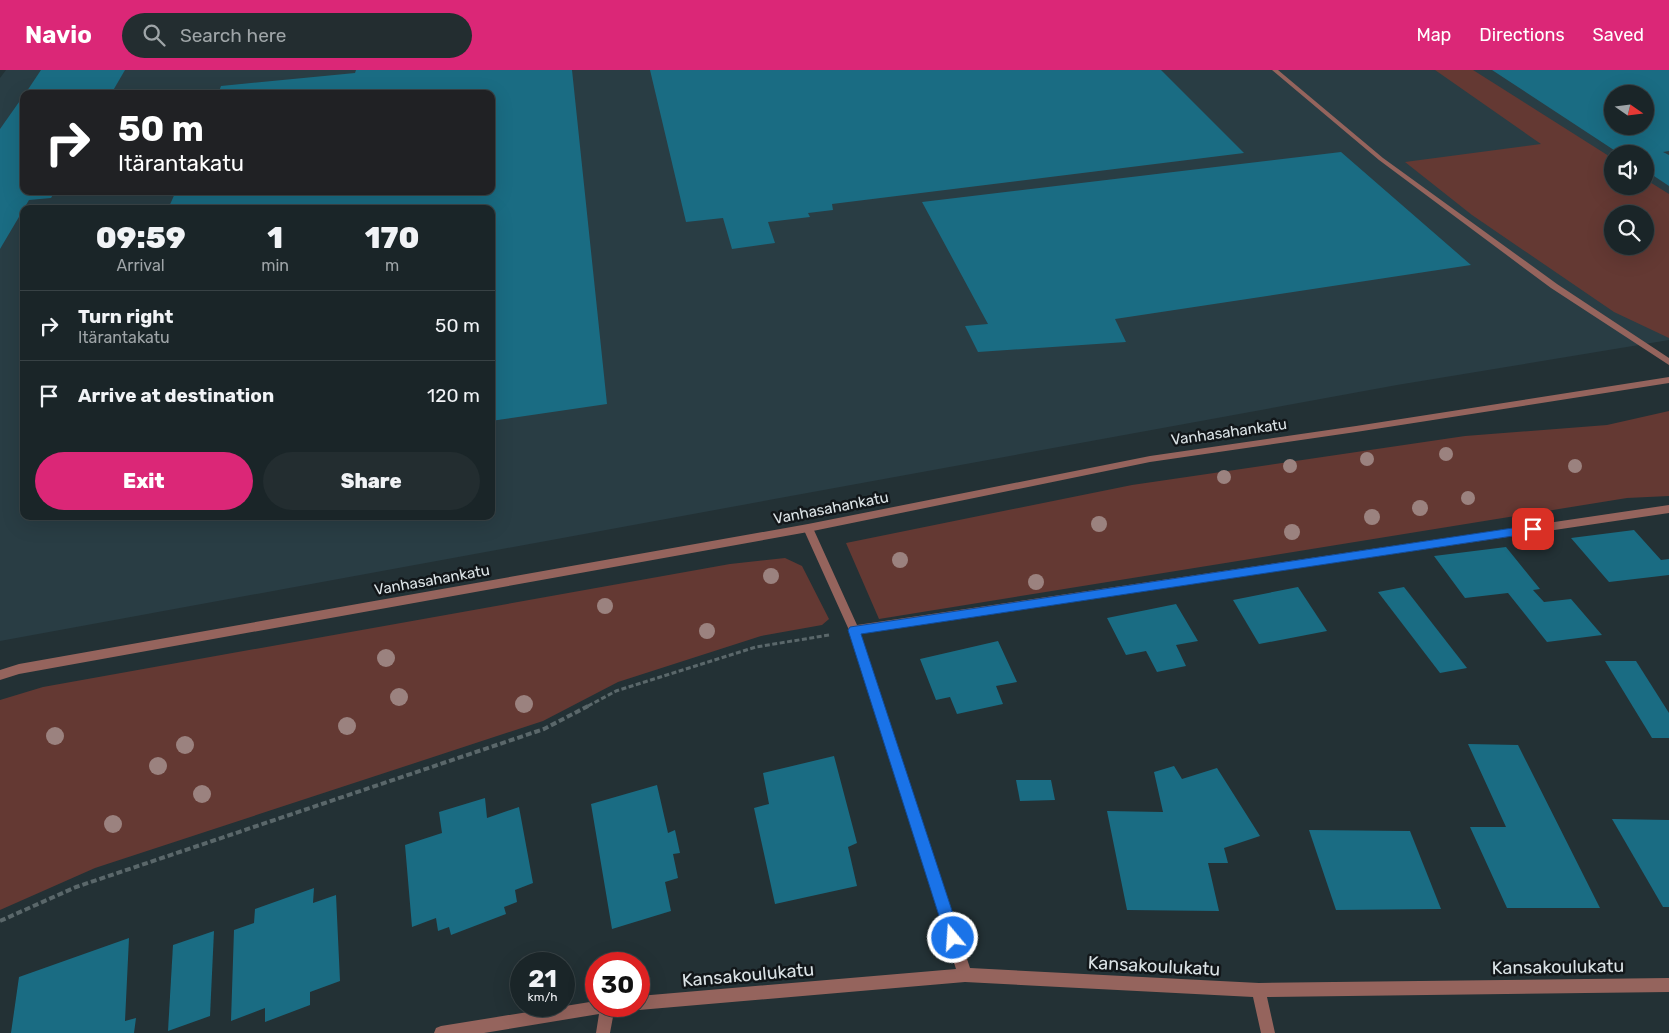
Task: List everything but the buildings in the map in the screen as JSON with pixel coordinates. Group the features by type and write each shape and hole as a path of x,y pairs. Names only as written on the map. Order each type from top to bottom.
{"street":[{"path":"1275,70 1380,159 1554,286 1669,362"},
{"name":"Vanhasahankatu","path":"0,675 19,669 808,528 1150,459 1669,380"},
{"path":"854,630 1669,509"},
{"path":"808,528 854,630 965,974"},
{"name":"Kansakoulukatu","path":"650,1002 965,974 1259,990 1669,985"},
{"path":"1259,990 1268,1033"},
{"path":"441,1033 585,1010"},
{"path":"603,1033 605,1017"}],"path":[{"path":"0,921 76,887 544,729 616,691 756,647 854,630"}],"shaded area":[{"path":"6,70 1669,70 1669,340 1397,385 0,641 0,78"},
{"path":"1435,70 1473,70 1604,153 1604,195 1654,195 1654,185 1669,194 1669,338 1614,312 1472,215 1405,162 1541,144"},
{"path":"1669,411 1669,496 1627,498 879,619 846,543 1132,485 1465,436 1607,425"},
{"path":"785,558 802,566 829,619 822,625 761,636 618,682 543,721 95,868 0,910 0,700 43,687 730,564"}],"route":[{"path":"953,938 854,630 1533,529"}]}
